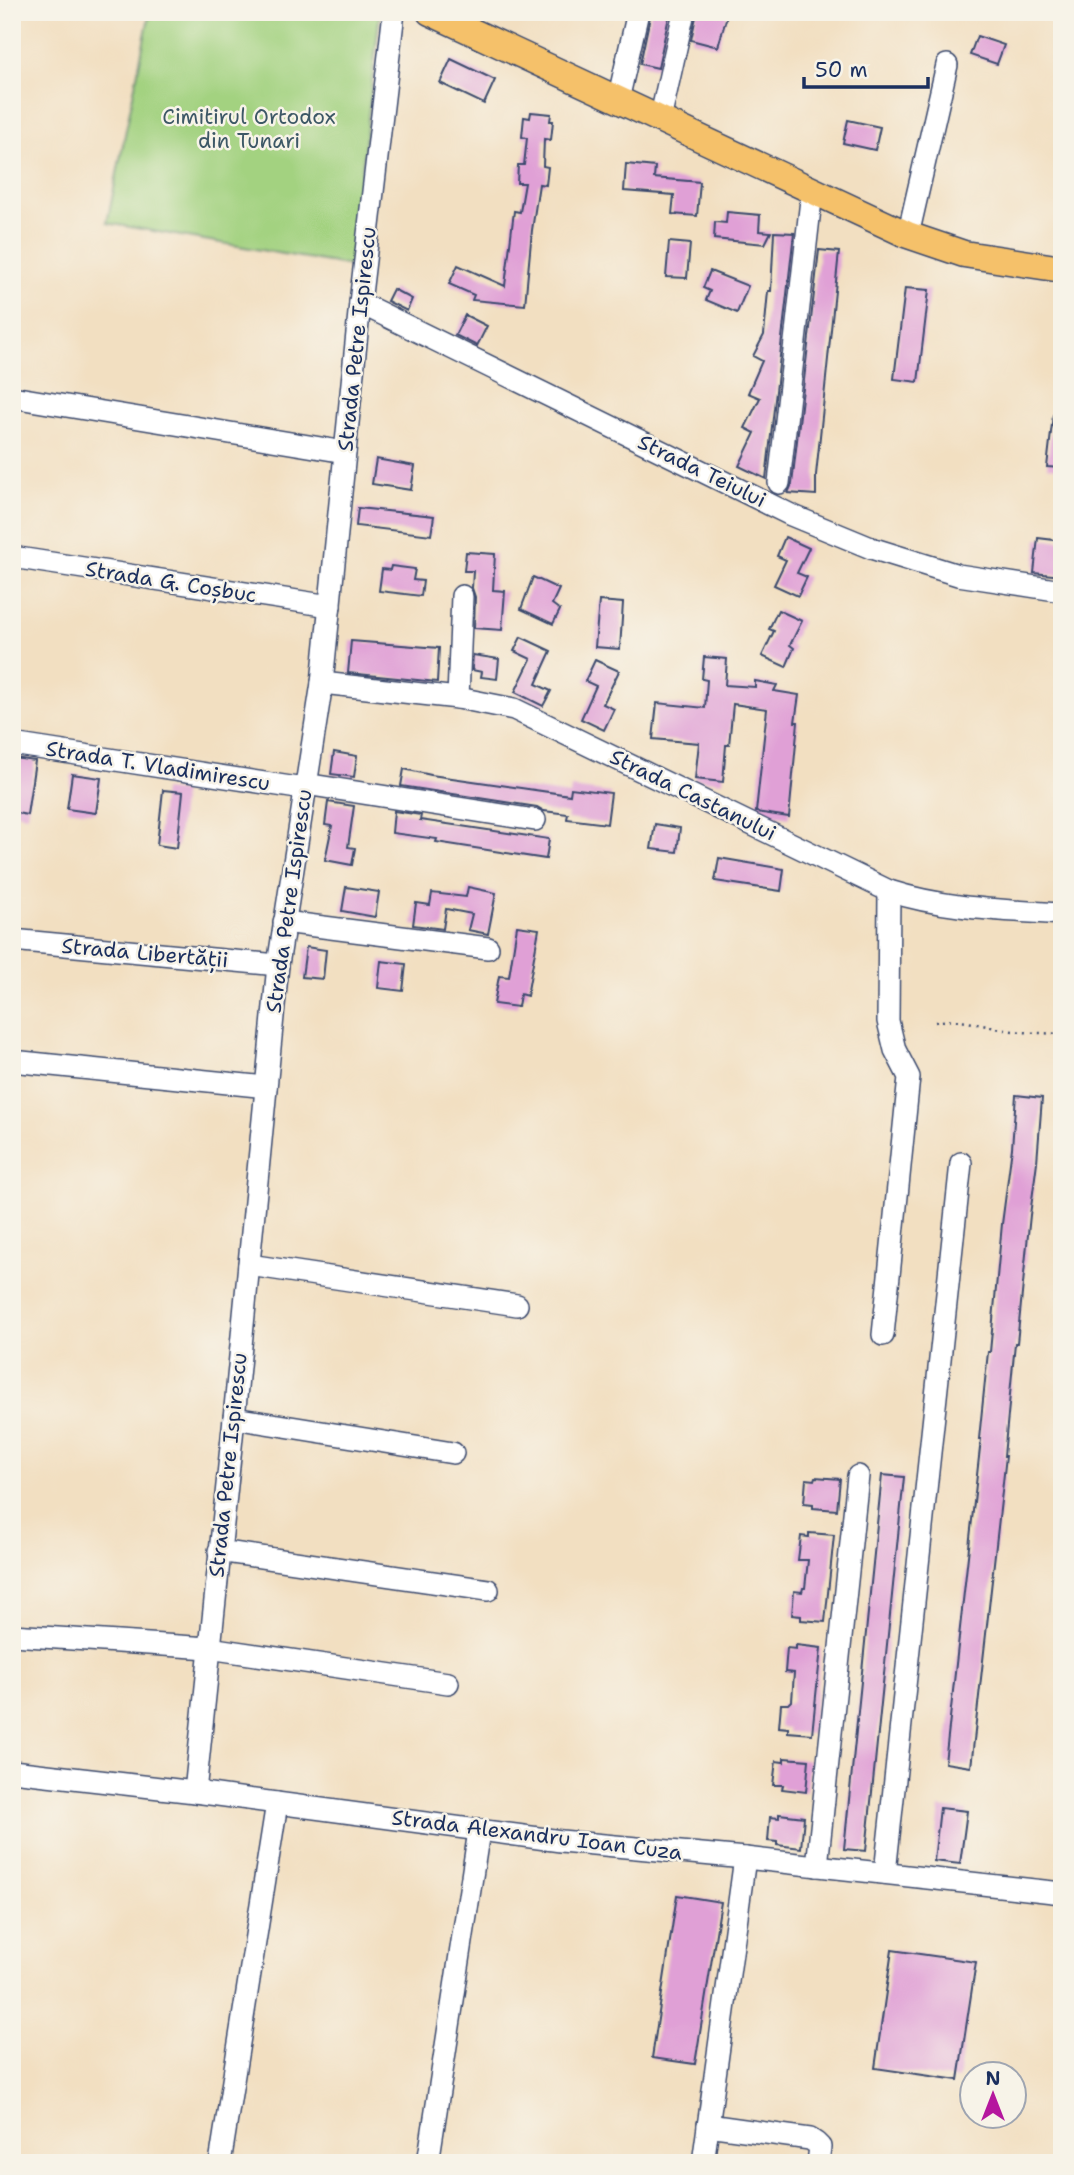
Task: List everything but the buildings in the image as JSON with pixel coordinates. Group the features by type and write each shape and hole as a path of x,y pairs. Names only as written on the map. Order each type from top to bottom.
{"main road":[{"path":"430,12 908,235 964,254 1062,269"}],"street":[{"name":"Strada Petre Ispirescu","path":"195,1792 278,965 321,683 360,303 394,12"},
{"path":"618,100 638,12"},
{"path":"660,120 684,12"},
{"path":"908,235 947,65"},
{"path":"779,483 812,191"},
{"name":"Strada Teiului","path":"360,303 803,520 871,548 958,575 1062,591"},
{"path":"12,397 345,452"},
{"name":"Strada G. Coșbuc","path":"12,557 330,606"},
{"path":"458,698 462,596"},
{"name":"Strada Castanului","path":"321,683 458,698 514,709 889,891 917,900 953,906 1062,914"},
{"name":"Strada T. Vladimirescu","path":"12,744 535,820"},
{"path":"883,1335 909,1077 895,1050 888,1021 889,891"},
{"path":"284,922 488,948"},
{"name":"Strada Libertății","path":"12,940 278,965"},
{"path":"12,1061 266,1087"},
{"path":"885,1874 961,1163"},
{"path":"249,1265 517,1305"},
{"path":"234,1418 453,1453"},
{"path":"817,1866 858,1476"},
{"path":"219,1551 488,1590"},
{"path":"12,1635 209,1648 448,1683"},
{"name":"Strada Alexandru Ioan Cuza","path":"12,1771 195,1792 561,1841 1062,1893"},
{"path":"220,2163 277,1803"},
{"path":"428,2163 479,1831"},
{"path":"703,2163 745,1858"},
{"path":"708,2125 810,2139 820,2147 818,2163"}],"path":[{"path":"935,1022 971,1022 1008,1030 1062,1034"}],"green space":[{"name":"Cimitirul Ortodox din Tunari","path":"150,12 380,12 351,266 107,223"}]}
